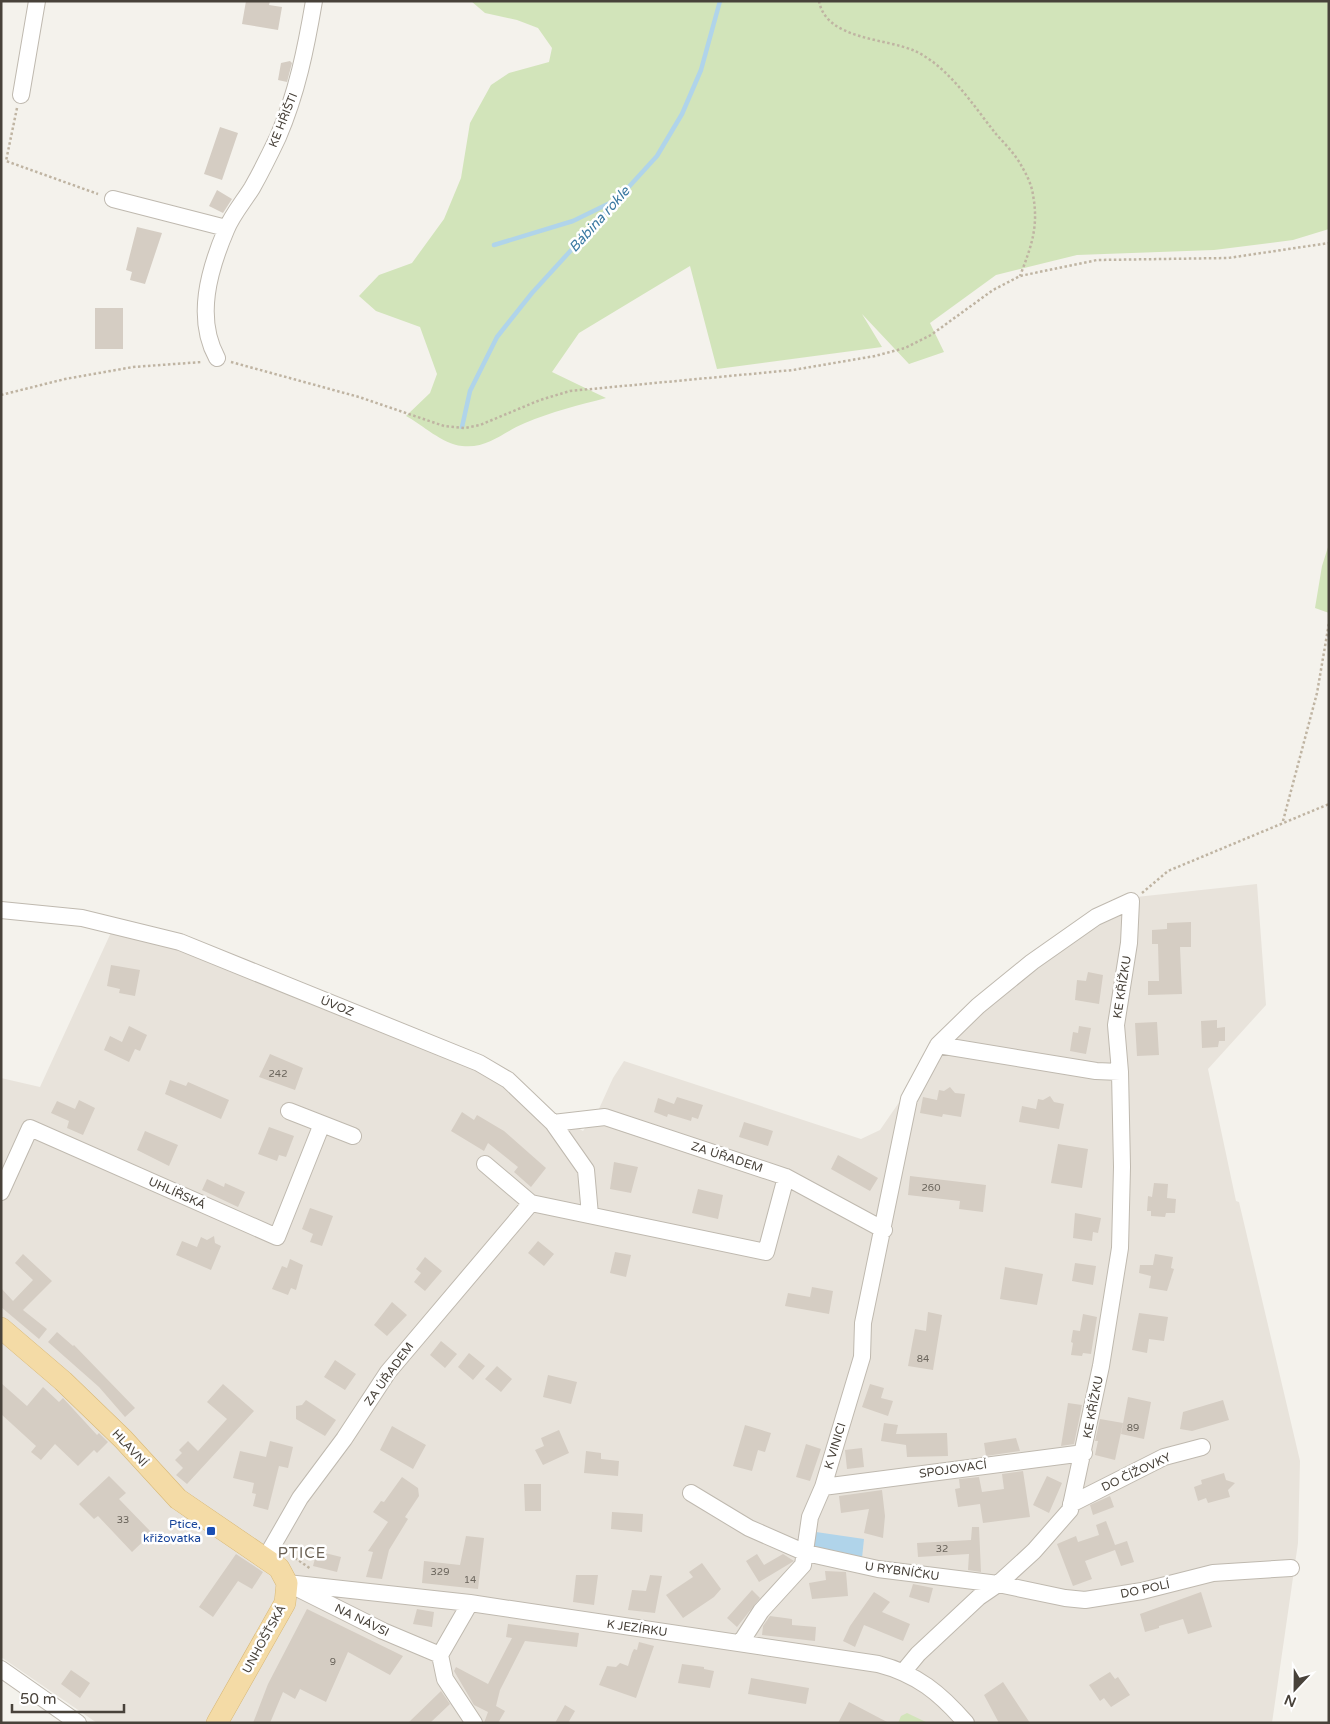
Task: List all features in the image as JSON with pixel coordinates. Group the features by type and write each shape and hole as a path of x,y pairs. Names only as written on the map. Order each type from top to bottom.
{"main road":[{"name":"HLAVNÍ","path":"1,1328 63,1381 123,1439 178,1499 269,1552"},
{"path":"269,1552 287,1583"},
{"name":"UNHOŠŤSKÁ","path":"218,1723 285,1603 287,1583"}],"street":[{"path":"21,95 37,1"},
{"name":"KE HŘIŠTI","path":"217,358 210,345 205,324 206,301 210,281 226,228 257,178 278,137 295,93 314,1"},
{"path":"113,199 226,228"},
{"path":"884,1230 909,1099 938,1045 978,1006 1032,962 1096,917 1131,902"},
{"name":"KE KŘÍŽKU","path":"904,1670 918,1654 979,1597 998,1584 1034,1551 1070,1510 1084,1453 1101,1366 1120,1248 1120,1072 1116,1025 1129,943 1131,902"},
{"name":"ÚVOZ","path":"1,910 82,918 180,942 479,1063 508,1080 552,1123 586,1170 590,1215"},
{"path":"938,1045 1096,1071 1120,1072"},
{"path":"288,1111 353,1136"},
{"name":"ZA ÚŘADEM","path":"552,1123 604,1117 786,1177 884,1230"},
{"name":"UHLÍŘSKÁ","path":"1,1192 30,1128 277,1237 322,1124"},
{"path":"485,1164 531,1203 766,1252 786,1177"},
{"name":"ZA ÚŘADEM","path":"269,1552 300,1498 344,1438 388,1372 531,1203"},
{"name":"K VINICI","path":"741,1642 761,1611 803,1565 810,1517 823,1487 862,1357 864,1322 884,1230"},
{"name":"DO ČÍŽOVKY","path":"1071,1504 1164,1457 1202,1447"},
{"name":"SPOJOVACÍ","path":"823,1487 1084,1453"},
{"name":"U RYBNÍČKU","path":"691,1493 749,1528 806,1553 878,1569 998,1584"},
{"name":"DO POLÍ","path":"998,1584 1085,1600 1142,1591 1213,1573 1291,1568"},
{"name":"K JEZÍRKU","path":"287,1583 470,1604 741,1642 878,1664 904,1670 952,1706 966,1723"},
{"name":"NA NÁVSI","path":"287,1583 383,1631 440,1655"},
{"path":"470,1604 440,1655 445,1679 474,1723"},
{"path":"1,1669 78,1723"}],"path":[{"path":"818,1 823,14 832,23 860,37 914,50 931,60 955,83 1022,166 1033,194 1036,223 1034,238 1020,276"},
{"path":"21,95 10,133 6,161 113,199"},
{"path":"1,395 85,375 133,367 194,364 217,358 359,397 444,426 465,428 480,425 540,400 570,392 793,370 875,356 905,348 931,335 993,290 1020,276 1097,260 1228,258 1329,243"},
{"path":"1282,822 1317,693 1329,623"},
{"path":"1131,902 1168,871 1329,804"},
{"path":"269,1552 310,1569 320,1570"}],"shaded area":[{"path":"1257,884 1266,1005 1208,1069 1236,1201 1239,1202 1300,1461 1298,1543 1272,1723 97,1723 1,1657 1,1078 40,1087 114,926 441,1050 583,1131 598,1111 613,1078 624,1061 861,1139 880,1130 956,1020 1127,898"}],"green space":[{"path":"471,1 1329,1 1329,229 1293,240 1214,250 1077,255 996,275 930,323 944,352 909,364 862,314 882,347 717,369 690,266 579,333 552,372 606,398 535,419 480,445 455,445 440,438 406,416 430,393 437,374 420,327 376,311 359,296 379,275 412,263 444,219 461,178 470,123 491,85 509,73 549,62 552,48 538,28 517,20 485,13"},
{"path":"1329,544 1329,613 1315,608 1322,566"},
{"path":"907,1713 928,1723 898,1723 901,1716"}],"water":[{"path":"816,1532 864,1539 862,1558 813,1550"}],"building":[{"path":"246,1 270,1 269,5 282,7 278,30 242,24"},
{"path":"290,61 292,63 287,82 278,80 281,63"},
{"path":"220,127 238,133 222,180 204,174"},
{"path":"217,190 232,199 223,213 209,206"},
{"path":"137,227 162,233 145,284 130,280 132,272 126,270"},
{"path":"95,308 123,308 123,349 95,349"},
{"path":"1191,922 1191,947 1180,947 1182,994 1148,995 1148,981 1159,981 1158,944 1152,944 1152,930 1167,929 1167,923"},
{"path":"111,965 140,970 135,996 119,993 120,989 107,986"},
{"path":"1088,972 1103,975 1099,1004 1075,1000 1077,980 1086,981"},
{"path":"1217,1020 1217,1028 1225,1027 1225,1041 1219,1041 1218,1047 1202,1048 1201,1021"},
{"path":"1157,1022 1159,1055 1137,1056 1135,1023"},
{"path":"129,1026 147,1035 140,1051 135,1049 129,1062 104,1050 110,1036 122,1042"},
{"path":"1079,1026 1091,1028 1086,1054 1070,1051 1073,1032 1078,1033"},
{"path":"270,1054 303,1068 295,1090 259,1077"},
{"path":"170,1080 186,1086 188,1082 229,1100 221,1119 165,1094"},
{"path":"950,1087 955,1093 965,1094 961,1117 943,1114 942,1117 920,1113 923,1097 937,1100 939,1090 944,1091"},
{"path":"1050,1096 1054,1102 1064,1104 1059,1129 1019,1122 1022,1106 1036,1109 1038,1099 1043,1100"},
{"path":"677,1097 703,1105 698,1119 692,1117 691,1121 668,1114 667,1117 654,1112 658,1098 674,1104"},
{"path":"79,1100 95,1108 83,1135 67,1128 69,1121 51,1113 57,1101 75,1109"},
{"path":"462,1112 474,1120 477,1115 504,1131 546,1168 531,1187 514,1172 518,1167 488,1143 484,1151 451,1131"},
{"path":"744,1122 773,1131 768,1146 739,1137"},
{"path":"269,1127 294,1136 286,1157 279,1155 277,1161 258,1154"},
{"path":"145,1131 178,1145 169,1166 137,1150"},
{"path":"1058,1144 1088,1149 1082,1188 1051,1183"},
{"path":"838,1155 878,1178 870,1191 831,1169"},
{"path":"614,1162 638,1167 631,1193 610,1189"},
{"path":"910,1176 986,1185 983,1212 959,1209 960,1201 908,1195"},
{"path":"207,1179 224,1187 225,1183 245,1192 238,1207 202,1190"},
{"path":"1154,1183 1168,1184 1167,1198 1176,1199 1175,1213 1166,1213 1165,1217 1151,1216 1151,1211 1147,1211 1148,1196 1152,1197"},
{"path":"698,1189 723,1195 718,1219 692,1213"},
{"path":"310,1208 333,1216 322,1246 310,1242 313,1234 302,1229"},
{"path":"1075,1213 1101,1218 1098,1233 1093,1232 1092,1241 1073,1238"},
{"path":"214,1236 215,1243 221,1246 211,1270 176,1255 182,1241 197,1247 201,1237 207,1240"},
{"path":"538,1241 554,1254 544,1266 528,1253"},
{"path":"615,1252 631,1255 626,1277 610,1273"},
{"path":"23,1254 52,1281 23,1310 47,1329 39,1339 1,1307 1,1288 13,1301 33,1280 15,1263"},
{"path":"1155,1254 1173,1257 1171,1268 1174,1269 1167,1291 1149,1288 1151,1276 1139,1273 1140,1265 1153,1265"},
{"path":"425,1257 442,1271 425,1291 414,1282 421,1273 416,1269"},
{"path":"290,1259 303,1265 296,1290 291,1288 288,1295 272,1289 282,1266 287,1268"},
{"path":"1075,1263 1096,1266 1093,1285 1072,1281"},
{"path":"1005,1267 1043,1274 1037,1305 1000,1299"},
{"path":"812,1287 833,1291 829,1314 785,1306 788,1293 810,1297"},
{"path":"392,1302 407,1315 387,1336 374,1325"},
{"path":"928,1312 942,1315 933,1370 908,1366 915,1329 926,1331"},
{"path":"1139,1313 1168,1317 1164,1341 1149,1339 1147,1353 1132,1350"},
{"path":"1083,1314 1097,1317 1091,1354 1083,1353 1082,1356 1071,1355 1073,1330 1080,1331"},
{"path":"57,1332 74,1345 135,1408 125,1417 99,1387 48,1342"},
{"path":"441,1341 457,1354 445,1368 430,1355"},
{"path":"469,1353 485,1366 473,1380 458,1367"},
{"path":"335,1360 356,1374 345,1390 324,1377"},
{"path":"497,1366 512,1379 501,1392 485,1379"},
{"path":"548,1375 577,1382 571,1404 543,1397"},
{"path":"1,1383 27,1406 43,1387 59,1402 63,1398 97,1435 99,1433 108,1442 97,1453 94,1450 78,1466 55,1444 41,1460 31,1452 36,1446 1,1414"},
{"path":"223,1384 254,1411 187,1484 176,1475 183,1468 175,1460 182,1453 179,1450 188,1441 198,1451 227,1419 207,1402"},
{"path":"870,1384 884,1388 881,1398 893,1401 888,1416 862,1407"},
{"path":"1128,1397 1151,1402 1144,1439 1121,1434"},
{"path":"306,1400 336,1420 325,1436 296,1419 296,1406 302,1405"},
{"path":"1223,1400 1229,1420 1192,1431 1180,1429 1183,1412"},
{"path":"1068,1403 1082,1405 1074,1444 1061,1446"},
{"path":"1100,1419 1123,1423 1115,1460 1095,1455 1098,1441 1095,1441"},
{"path":"884,1423 898,1425 896,1434 947,1433 948,1456 907,1457 906,1445 881,1441"},
{"path":"745,1425 771,1433 765,1452 758,1450 752,1471 733,1466"},
{"path":"392,1426 426,1445 413,1469 380,1450"},
{"path":"559,1430 569,1453 543,1465 535,1450 544,1446 541,1438"},
{"path":"1016,1438 1020,1451 986,1456 984,1443"},
{"path":"270,1441 293,1447 288,1468 279,1466 268,1510 253,1506 256,1494 252,1493 254,1483 233,1478 240,1451 266,1457"},
{"path":"806,1444 821,1449 810,1481 796,1477"},
{"path":"862,1448 864,1467 847,1469 845,1450"},
{"path":"586,1451 601,1453 601,1459 619,1461 618,1476 584,1473"},
{"path":"1023,1471 1030,1517 983,1523 980,1504 958,1507 955,1489 960,1488 959,1479 979,1477 982,1492 1004,1489 1002,1474"},
{"path":"1224,1473 1226,1480 1235,1483 1228,1490 1230,1497 1208,1503 1206,1498 1198,1501 1194,1487 1202,1484 1201,1480"},
{"path":"109,1476 126,1493 119,1499 152,1533 132,1552 98,1516 94,1519 79,1504"},
{"path":"1047,1476 1062,1483 1049,1513 1033,1505"},
{"path":"402,1477 418,1488 419,1496 405,1517 408,1519 389,1550 382,1579 366,1577 373,1552 368,1551 388,1522 373,1512 381,1501 384,1502"},
{"path":"524,1484 541,1484 541,1511 525,1511"},
{"path":"882,1490 885,1516 883,1538 864,1533 869,1509 841,1513 839,1496"},
{"path":"1110,1496 1114,1507 1093,1515 1090,1505"},
{"path":"612,1512 643,1514 642,1532 611,1529"},
{"path":"1106,1521 1115,1545 1127,1541 1134,1562 1121,1566 1115,1550 1085,1561 1092,1579 1073,1586 1057,1544 1076,1536 1078,1542 1099,1535 1096,1525"},
{"path":"972,1527 979,1527 981,1572 968,1570 969,1554 918,1557 917,1543 971,1540"},
{"path":"466,1536 484,1538 478,1589 422,1583 424,1561 460,1565"},
{"path":"317,1551 341,1557 337,1572 313,1566"},
{"path":"236,1554 263,1572 252,1589 238,1581 213,1617 199,1607"},
{"path":"757,1554 764,1565 783,1554 794,1561 759,1582 746,1561"},
{"path":"702,1563 721,1589 714,1597 683,1618 666,1595 693,1577 689,1572"},
{"path":"825,1571 846,1572 848,1596 812,1599 809,1583 826,1580"},
{"path":"576,1575 598,1575 594,1605 573,1602"},
{"path":"650,1575 662,1576 655,1613 628,1610 632,1590 646,1591"},
{"path":"913,1584 933,1588 929,1603 909,1597"},
{"path":"752,1590 760,1598 737,1627 727,1618"},
{"path":"874,1592 890,1602 882,1612 910,1624 903,1641 864,1625 855,1647 843,1641 850,1626"},
{"path":"1201,1592 1212,1627 1188,1634 1183,1619 1145,1632 1140,1614"},
{"path":"307,1609 403,1656 390,1675 348,1652 326,1702 300,1689 295,1699 283,1692 270,1723 253,1723 268,1684"},
{"path":"417,1609 434,1612 432,1627 413,1624"},
{"path":"770,1616 792,1619 792,1625 816,1627 815,1641 762,1635 763,1626"},
{"path":"508,1624 579,1633 577,1647 525,1641 500,1690 496,1706 505,1711 498,1723 484,1723 488,1712 474,1705 454,1671 456,1667 488,1684 512,1638 506,1637"},
{"path":"639,1642 654,1646 636,1698 599,1685 607,1666 616,1667 620,1663 628,1666 632,1653 634,1649 637,1650"},
{"path":"682,1664 704,1667 704,1669 714,1671 710,1688 678,1683"},
{"path":"71,1670 90,1683 80,1698 61,1684"},
{"path":"1110,1672 1115,1679 1118,1677 1130,1695 1111,1707 1104,1698 1100,1701 1089,1685"},
{"path":"751,1678 809,1688 806,1704 748,1694"},
{"path":"1003,1682 1030,1723 999,1723 984,1695"},
{"path":"441,1691 450,1704 430,1723 408,1723"},
{"path":"849,1702 889,1723 838,1723"},
{"path":"565,1705 575,1711 568,1723 555,1723"}],"waterway":[{"name":"Bábina rokle","path":"462,427 470,391 497,337 532,293 657,156 682,114 701,70 720,1"},
{"path":"494,245 573,221 612,202"}],"place":[{"name":"Ptice, křižovatka","path":"211,1531"}],"district":[{"name":"PTICE","path":"302,1553"}]}
